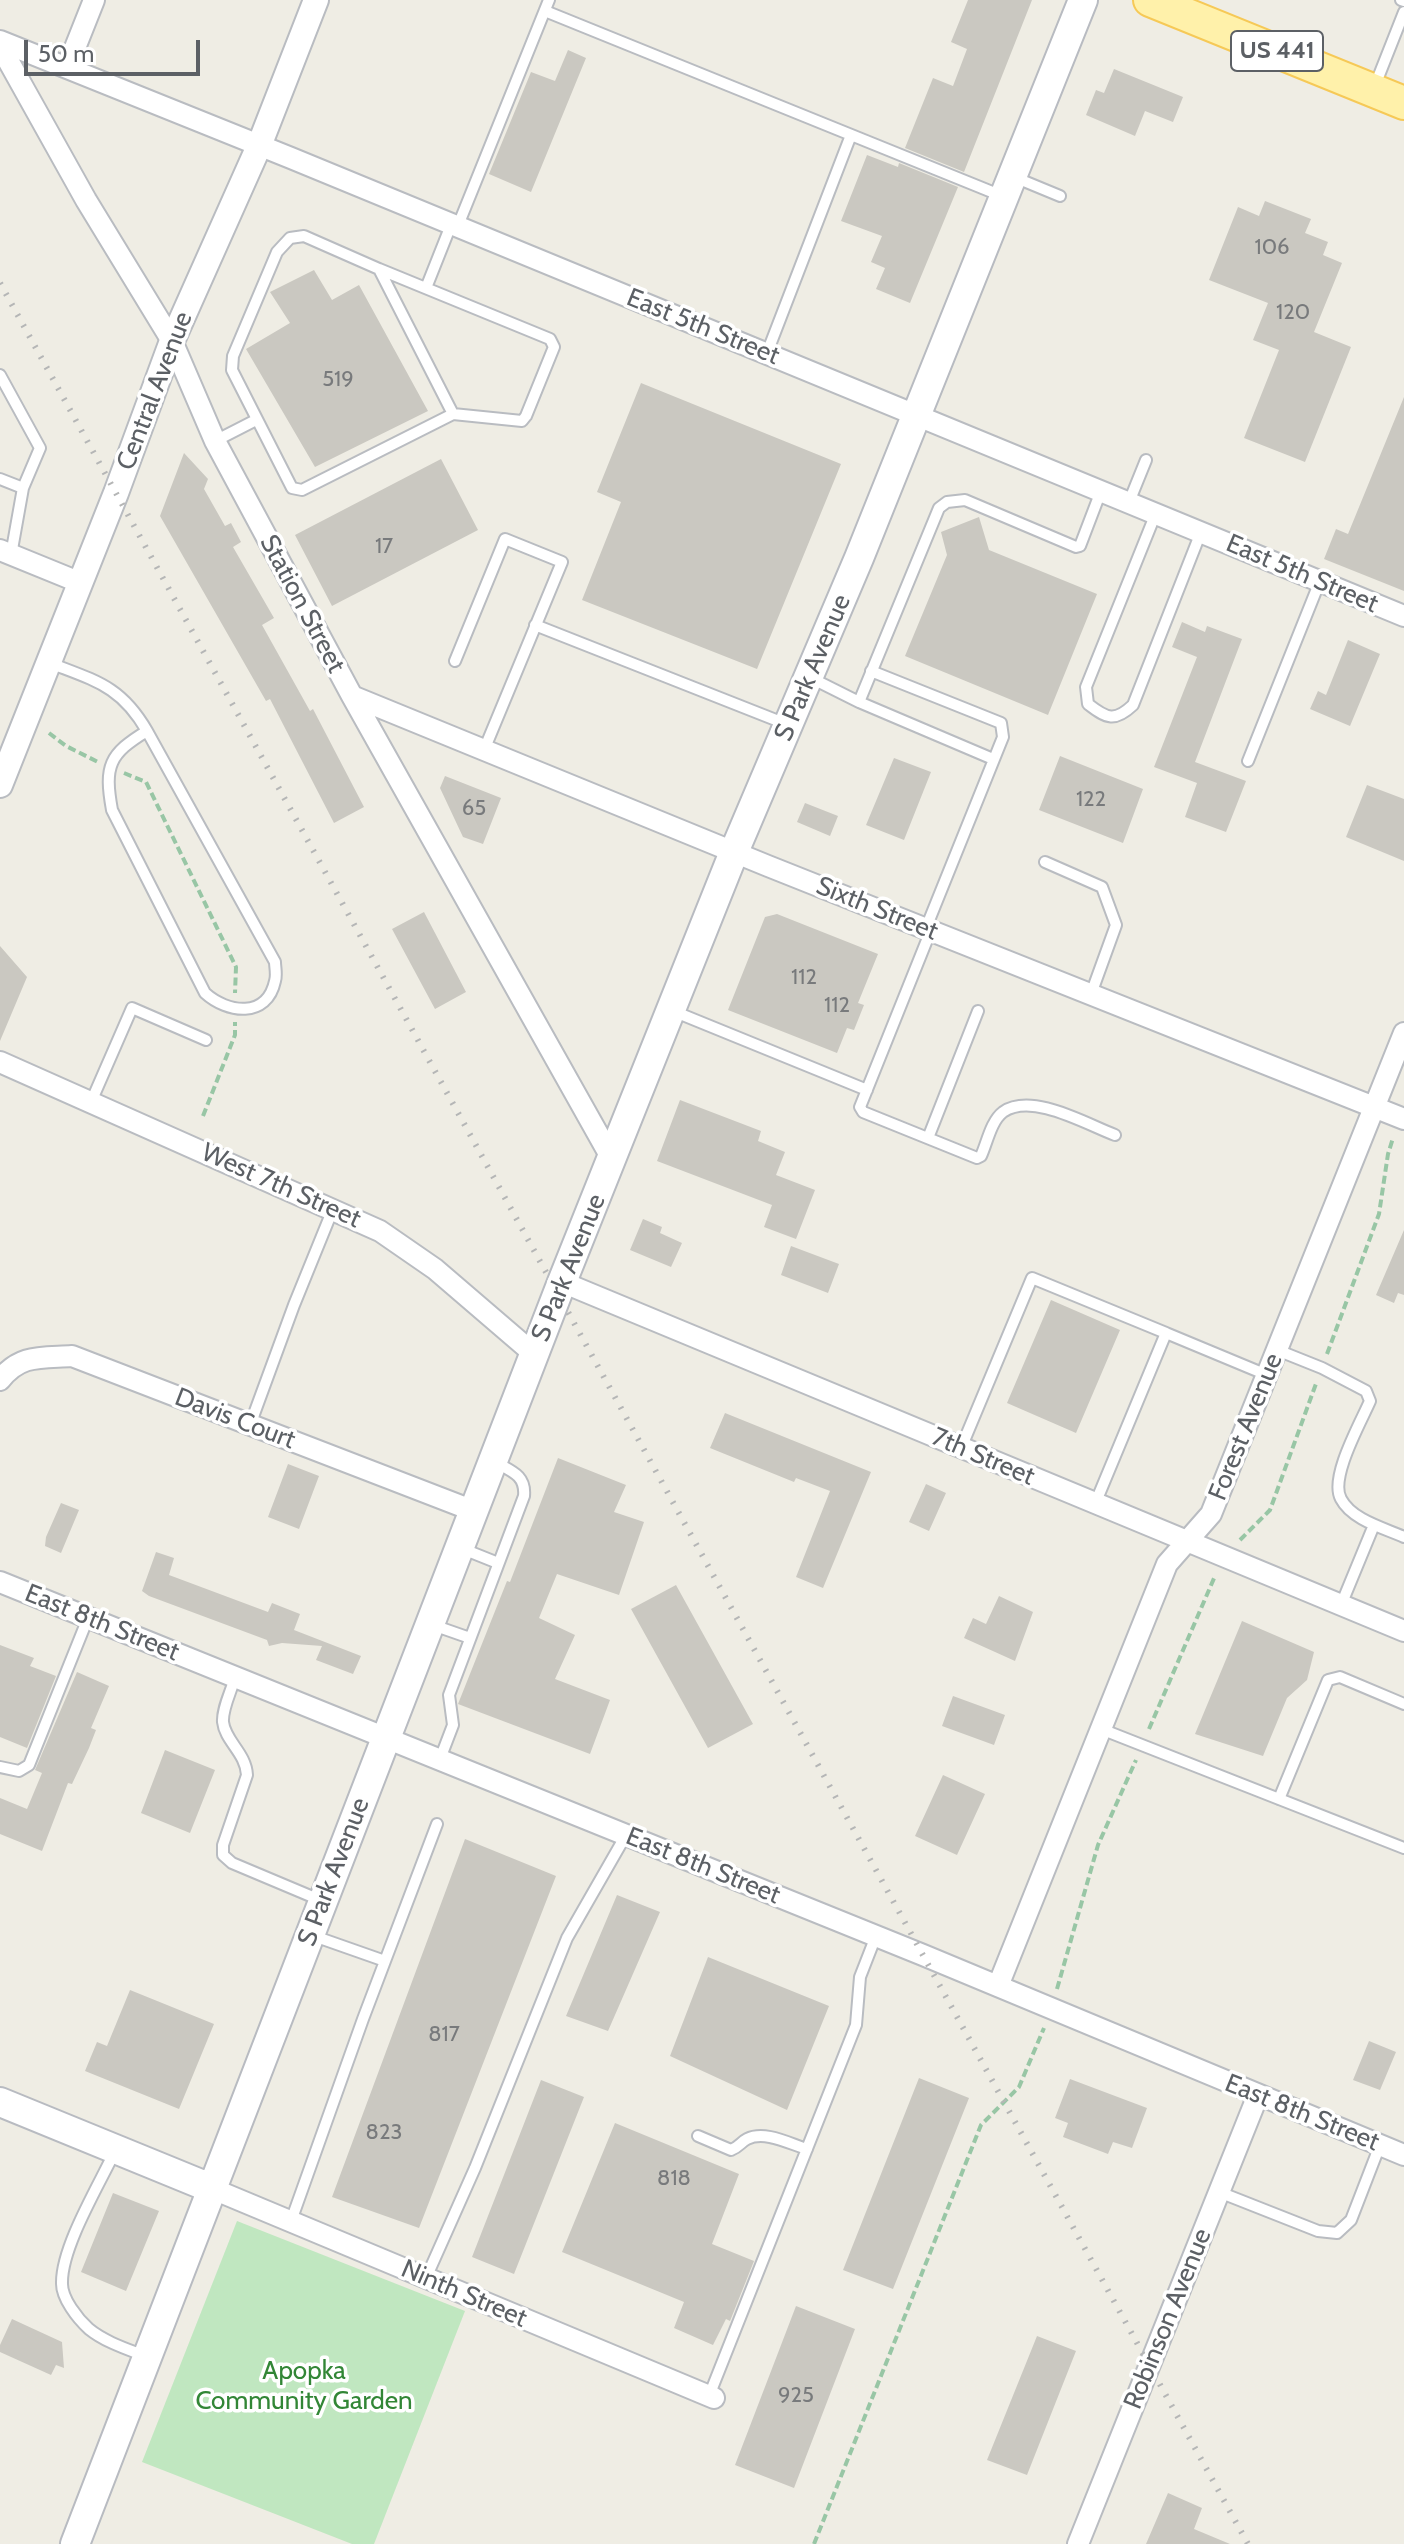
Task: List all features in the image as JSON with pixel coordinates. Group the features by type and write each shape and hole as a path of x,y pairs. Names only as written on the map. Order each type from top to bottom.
{"main road":[{"name":"S Park Avenue","path":"75,2544 562,1282 734,852 917,415 1083,0"},
{"name":"US 441","path":"1150,0 1404,103"},
{"path":"0,2102 213,2189"}],"street":[{"path":"67,68 94,0"},
{"name":"Central Avenue","path":"0,785 81,583 172,341 259,146 316,0"},
{"name":"East 5th Street","path":"0,44 259,146 1404,616"},
{"name":"Station Street","path":"0,44 86,200 172,341 215,441 352,696 612,1159"},
{"path":"6,553 81,583"},
{"name":"Sixth Street","path":"352,696 1404,1119"},
{"name":"Forest Avenue","path":"998,1986 1167,1564 1211,1514 1404,1033"},
{"name":"West 7th Street","path":"0,1062 380,1231 435,1269 534,1354"},
{"name":"7th Street","path":"562,1282 1404,1631"},
{"name":"Davis Court","path":"0,1380 11,1366 30,1358 72,1356 474,1511"},
{"name":"East 8th Street","path":"0,1582 876,1936 1404,2155"},
{"name":"Robinson Avenue","path":"1078,2544 1258,2095"},
{"name":"Ninth Street","path":"213,2189 712,2397"}],"lane":[{"path":"426,288 547,5 851,135 1008,187 1060,196"},
{"path":"1373,90 1404,12"},
{"path":"767,353 851,135"},
{"path":"304,236 426,288 550,339 554,347 526,416 522,421 453,414 302,490 292,488 232,370 233,356 277,252 290,238 304,236"},
{"path":"379,269 453,414"},
{"path":"0,375 40,448 23,488 6,553"},
{"path":"215,441 256,420"},
{"path":"1129,502 1146,460"},
{"path":"0,479 23,488"},
{"path":"859,702 939,508 947,502 965,500 1076,547 1080,546 1101,491"},
{"path":"1156,513 1086,687 1088,704 1099,713 1111,717 1122,716 1133,705 1201,532"},
{"path":"455,661 505,539 562,562 484,750"},
{"path":"1248,761 1320,581"},
{"path":"535,625 788,725"},
{"path":"49,662 93,679 115,691 133,707 147,731 275,962 275,981 268,997 255,1007 235,1010 218,1005 205,993 112,810 108,786 115,754 122,746 147,731"},
{"path":"871,671 1001,723 1003,737 860,1107 863,1112 977,1158 981,1156 995,1122 1003,1112 1018,1106 1037,1104 1115,1135"},
{"path":"809,677 859,702 993,759"},
{"path":"1045,862 1102,887 1111,905 1116,925 1091,994"},
{"path":"91,1102 132,1008 206,1040"},
{"path":"671,1010 867,1090"},
{"path":"928,1138 978,1011"},
{"path":"250,1425 333,1209"},
{"path":"961,1448 1032,1278 1267,1375"},
{"path":"1095,1504 1166,1333"},
{"path":"1277,1350 1322,1368 1366,1391 1370,1401 1338,1475 1339,1497 1350,1510 1374,1525 1404,1537"},
{"path":"440,1759 453,1725 449,1695 524,1496 525,1484 519,1475 493,1461"},
{"path":"1341,1605 1374,1525"},
{"path":"460,1547 498,1563"},
{"path":"0,1767 19,1771 29,1765 88,1618"},
{"path":"429,1624 470,1638"},
{"path":"235,1677 223,1719 226,1731 247,1763 247,1775 223,1845 223,1855 232,1863 323,1901"},
{"path":"1279,1799 1328,1680 1340,1677 1404,1704"},
{"path":"1101,1729 1404,1848"},
{"path":"291,2221 437,1824"},
{"path":"426,2278 475,2168 567,1938 626,1835"},
{"path":"310,1934 385,1961"},
{"path":"712,2397 856,2025 860,1977 876,1936"},
{"path":"698,2136 731,2150 744,2140 759,2135 807,2149"},
{"path":"1219,2192 1318,2231 1337,2233 1351,2220 1380,2145"},
{"path":"116,2149 71,2243 61,2285 70,2306 90,2329 149,2357"}],"path":[{"path":"814,2544 981,2125 1019,2087 1052,2008"}],"green space":[{"name":"Apopka Community Garden","path":"237,2221 465,2311 374,2544 352,2544 142,2462"}],"building":[{"path":"968,0 1032,0 964,172 905,148 933,78 953,86 967,49 951,42"},
{"path":"568,50 586,58 531,192 489,174 531,72 555,81"},
{"path":"1114,69 1183,97 1173,122 1145,111 1135,136 1086,115 1096,90 1104,93"},
{"path":"867,155 898,167 899,163 958,187 910,303 876,289 885,268 871,262 882,236 841,221"},
{"path":"1265,201 1311,219 1305,233 1328,242 1323,255 1342,263 1314,332 1351,347 1305,462 1244,438 1279,350 1253,340 1268,303 1209,280 1238,207 1259,216"},
{"path":"314,270 332,300 359,285 428,411 315,467 246,349 290,323 270,292"},
{"path":"641,383 841,464 757,669 582,600 621,502 597,492"},
{"path":"1404,397 1404,591 1324,559 1336,529 1348,534"},
{"path":"184,453 208,479 204,489 225,526 231,523 241,542 233,547 274,618 262,625 310,711 313,709 364,807 334,823 270,699 266,701 160,516"},
{"path":"441,459 478,530 332,606 295,535"},
{"path":"979,517 989,550 1097,594 1048,715 905,656 947,555 941,532"},
{"path":"1182,622 1205,632 1207,626 1242,639 1195,762 1246,781 1226,832 1185,817 1197,783 1154,767 1197,657 1172,647"},
{"path":"1348,640 1380,654 1350,726 1310,709 1318,691 1326,695"},
{"path":"1060,756 1143,789 1123,843 1039,810"},
{"path":"894,758 931,772 904,840 866,825"},
{"path":"445,776 501,798 483,844 463,837 440,788"},
{"path":"1367,785 1404,799 1404,861 1346,837"},
{"path":"805,803 838,816 830,836 797,822"},
{"path":"424,912 466,992 435,1009 392,929"},
{"path":"777,914 878,954 858,1003 864,1005 854,1030 847,1028 837,1053 728,1010 765,917"},
{"path":"0,946 27,977 0,1041"},
{"path":"680,1100 761,1131 758,1141 785,1152 776,1175 815,1190 796,1239 764,1227 772,1205 657,1161"},
{"path":"643,1219 662,1227 660,1233 682,1243 671,1267 630,1250"},
{"path":"1404,1230 1404,1295 1398,1293 1394,1303 1376,1295"},
{"path":"791,1246 839,1264 828,1293 781,1275"},
{"path":"1051,1300 1120,1330 1076,1433 1007,1403"},
{"path":"725,1413 871,1472 823,1588 796,1577 830,1491 796,1478 794,1482 710,1448"},
{"path":"558,1458 626,1485 614,1512 644,1522 619,1595 557,1574 539,1618 575,1635 555,1679 610,1700 590,1754 458,1704"},
{"path":"288,1464 319,1476 299,1529 268,1517"},
{"path":"926,1484 946,1493 929,1531 909,1522"},
{"path":"61,1503 79,1510 61,1553 45,1546"},
{"path":"156,1552 174,1558 169,1575 268,1612 272,1603 300,1614 294,1630 361,1656 353,1674 316,1660 322,1646 282,1643 269,1646 267,1640 149,1596 142,1591"},
{"path":"676,1585 753,1724 708,1748 631,1609"},
{"path":"999,1596 1033,1612 1015,1661 964,1638 973,1618 986,1624"},
{"path":"1242,1621 1314,1652 1307,1680 1287,1698 1263,1756 1195,1734"},
{"path":"0,1645 34,1658 30,1666 56,1676 27,1748 0,1737"},
{"path":"77,1672 109,1686 91,1728 96,1730 89,1748 72,1784 68,1783 42,1851 0,1834 0,1798 27,1809 42,1773 35,1770"},
{"path":"953,1696 1005,1715 994,1745 942,1726"},
{"path":"165,1750 215,1770 190,1833 141,1813"},
{"path":"943,1775 985,1794 957,1855 915,1836"},
{"path":"465,1839 556,1876 419,2228 332,2197"},
{"path":"617,1895 660,1912 608,2031 566,2016"},
{"path":"708,1957 829,2006 787,2110 670,2056"},
{"path":"130,1990 214,2024 179,2109 85,2071 97,2042 107,2046"},
{"path":"1369,2041 1396,2052 1380,2090 1353,2080"},
{"path":"919,2078 969,2098 893,2289 843,2270"},
{"path":"1070,2079 1147,2108 1132,2148 1113,2142 1108,2154 1063,2137 1068,2123 1055,2118"},
{"path":"541,2080 584,2097 514,2274 472,2257"},
{"path":"615,2123 739,2174 712,2244 754,2261 730,2321 726,2319 713,2345 674,2328 684,2302 562,2252"},
{"path":"113,2193 159,2211 126,2291 81,2272"},
{"path":"796,2306 855,2329 794,2488 735,2465"},
{"path":"12,2319 62,2342 64,2368 56,2365 51,2375 0,2352"},
{"path":"1037,2336 1076,2351 1027,2475 987,2460"},
{"path":"1168,2493 1202,2508 1194,2529 1230,2544 1146,2544"}],"railway":[{"path":"0,283 1248,2544"}]}
